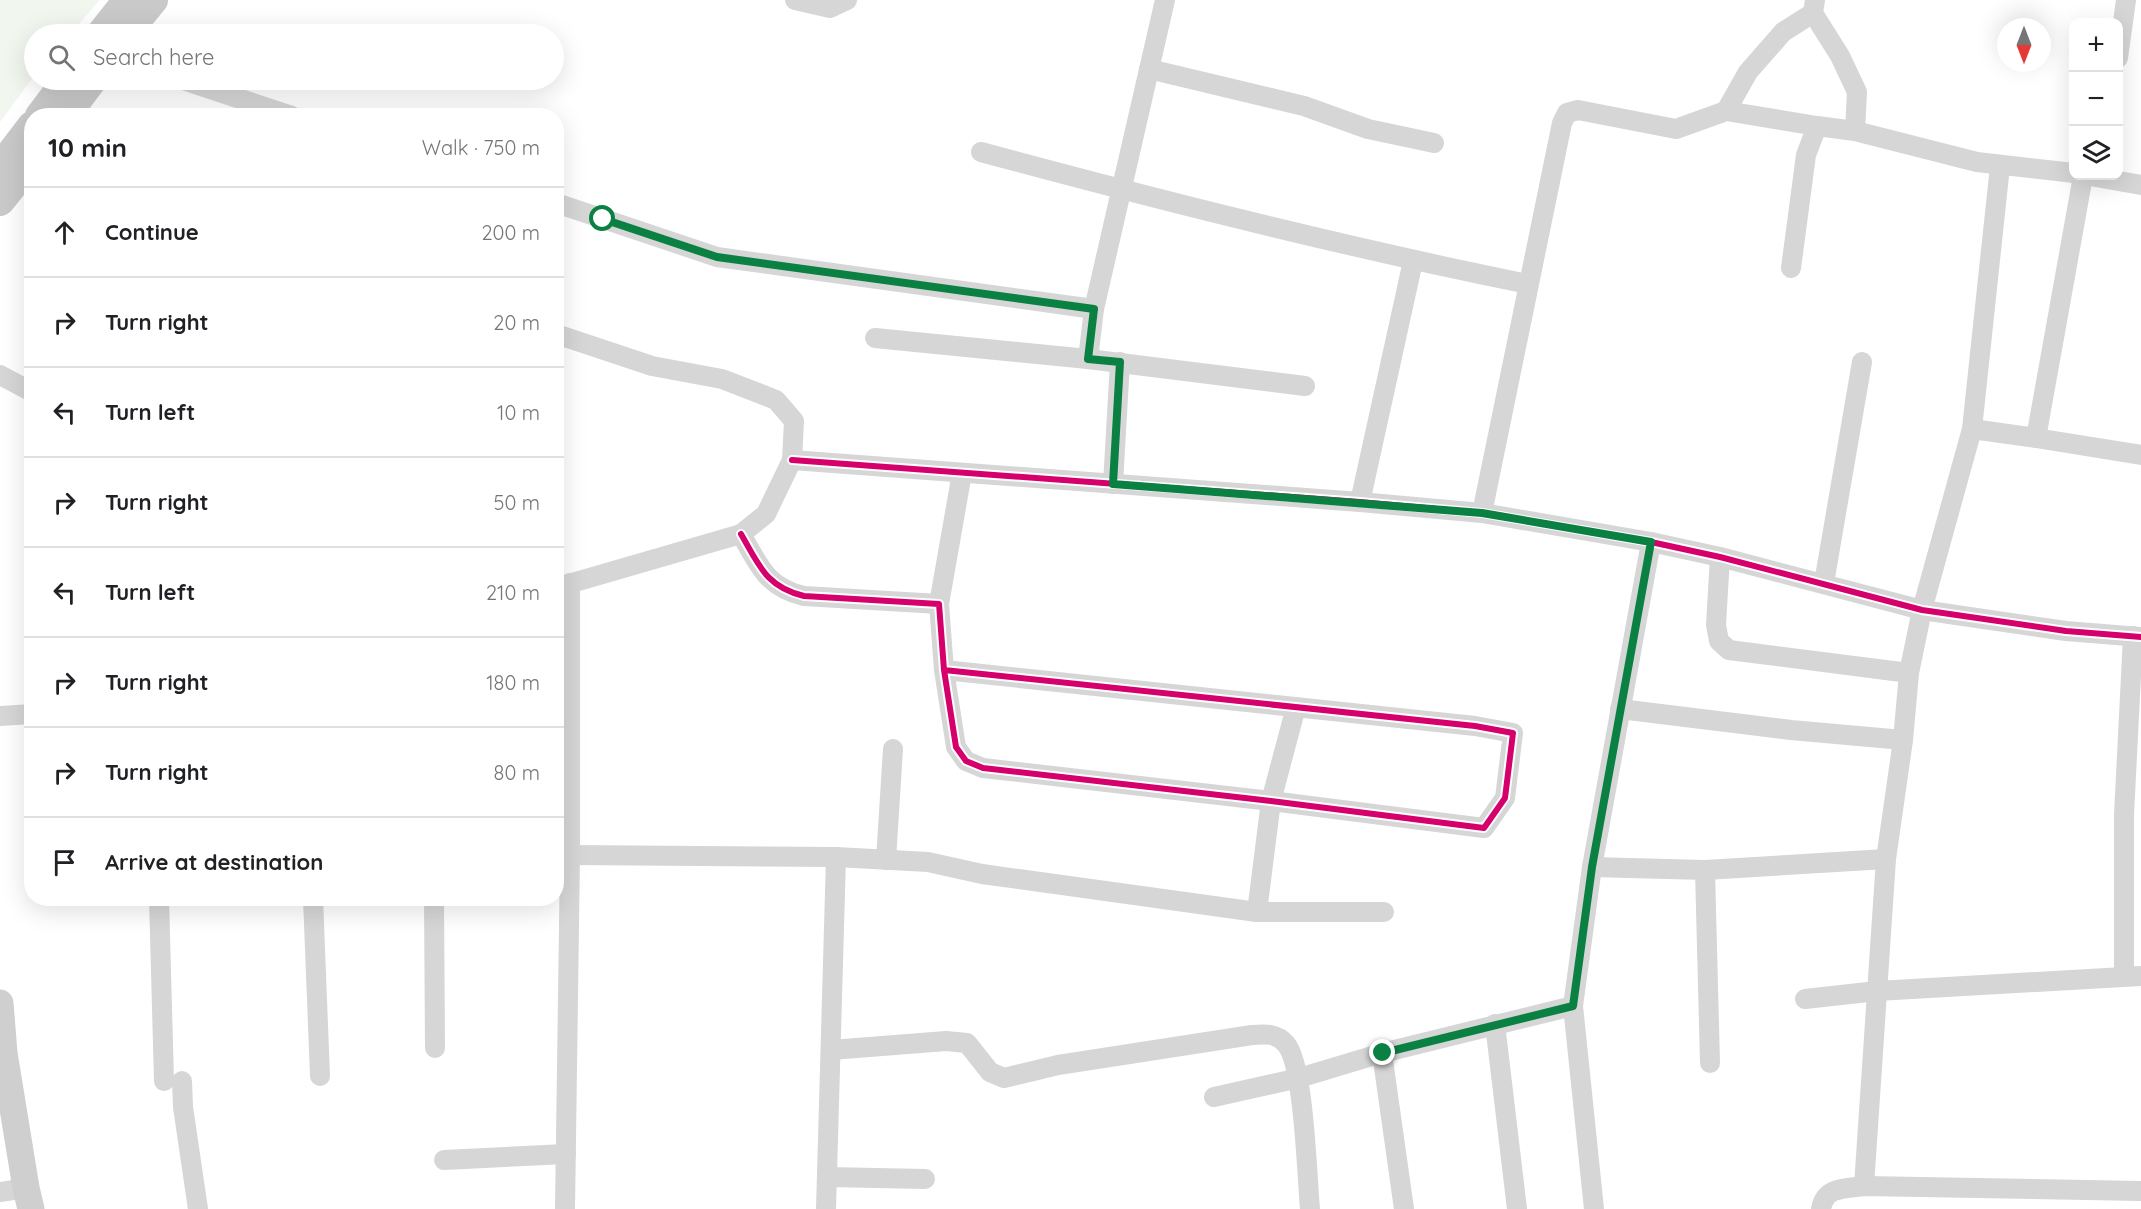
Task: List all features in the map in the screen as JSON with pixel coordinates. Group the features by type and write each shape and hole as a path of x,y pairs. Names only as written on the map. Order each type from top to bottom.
{"main road":[{"path":"109,24 128,0"},
{"path":"133,24 153,0"},
{"path":"46,108 60,90"},
{"path":"71,108 84,90"},
{"path":"0,201 23,165"}],"street":[{"path":"795,0 830,8 847,0"},
{"path":"1088,359 1094,309 1165,0"},
{"path":"2123,22 2126,0"},
{"path":"1726,111 1748,72 1783,32 1814,7 1857,92 1855,131"},
{"path":"1149,69 1304,106 1368,129 1434,142"},
{"path":"213,90 268,108"},
{"path":"1482,513 1562,123 1567,113 1578,110 1676,129 1726,111 1855,131 1977,162 2069,173"},
{"path":"1791,268 1806,155 1817,126"},
{"path":"981,152 1121,190 1413,261 1528,284"},
{"path":"1864,1186 1886,859 1903,740 1909,673 1922,610 1972,429 2000,165"},
{"path":"2036,438 2082,180"},
{"path":"2113,180 2141,185"},
{"path":"564,206 717,257 1094,309"},
{"path":"1360,502 1413,261"},
{"path":"564,337 652,366 722,379 776,400 794,422 792,460 766,514 741,534 564,586"},
{"path":"875,338 1120,362 1305,386"},
{"path":"1113,484 1120,362"},
{"path":"1824,583 1862,362"},
{"path":"0,375 24,388"},
{"path":"1972,429 2141,455"},
{"path":"792,460 1482,513 1720,556 1922,610 2066,632 2137,636 2124,815 2132,976 1877,991 1805,999"},
{"path":"944,670 1474,726 1513,733 1505,798 1484,828 983,768 966,761 956,747 944,670 939,604 962,473"},
{"path":"741,534 765,575 787,592 804,596 939,604"},
{"path":"1594,1209 1573,1006 1592,867 1651,542"},
{"path":"1720,556 1716,626 1719,640 1729,650 1909,673"},
{"path":"564,624 570,855 565,1209"},
{"path":"1257,912 1271,801 1296,707"},
{"path":"1620,709 1791,730 1903,740"},
{"path":"0,716 24,714"},
{"path":"886,860 893,750"},
{"path":"570,855 837,857 928,862 982,874 1257,912 1384,912"},
{"path":"826,1209 837,857"},
{"path":"1592,867 1705,870 1886,859"},
{"path":"1705,870 1710,1063"},
{"path":"160,906 173,1081 183,1107 198,1209"},
{"path":"313,906 321,1076"},
{"path":"434,906 435,1048"},
{"path":"0,1003 19,1196"},
{"path":"1214,1096 1299,1078 1383,1053 1573,1006"},
{"path":"1495,1024 1517,1209"},
{"path":"831,1050 946,1041 967,1043 990,1072 1004,1078 1058,1065 1272,1034 1287,1045 1299,1078 1310,1209"},
{"path":"1383,1053 1404,1209"},
{"path":"444,1160 566,1154"},
{"path":"827,1177 925,1179"},
{"path":"1821,1209 1822,1200 1832,1191 1864,1186 2141,1191"}],"shaded area":[{"path":"0,0 100,0 79,24 24,24 24,90 0,122"}],"cycle path":[{"path":"792,460 1482,513 1651,542 1720,557 1922,610 2066,631 2141,637"},
{"path":"741,534 765,573 772,581 791,592 804,596 939,604 944,670 1475,726 1513,733 1505,798 1484,828 983,768 966,761 956,747 944,670"}],"route":[{"path":"603,219 717,257 1094,309 1088,359 1120,362 1113,484 1482,513 1651,542 1592,867 1573,1006 1383,1053"}]}
